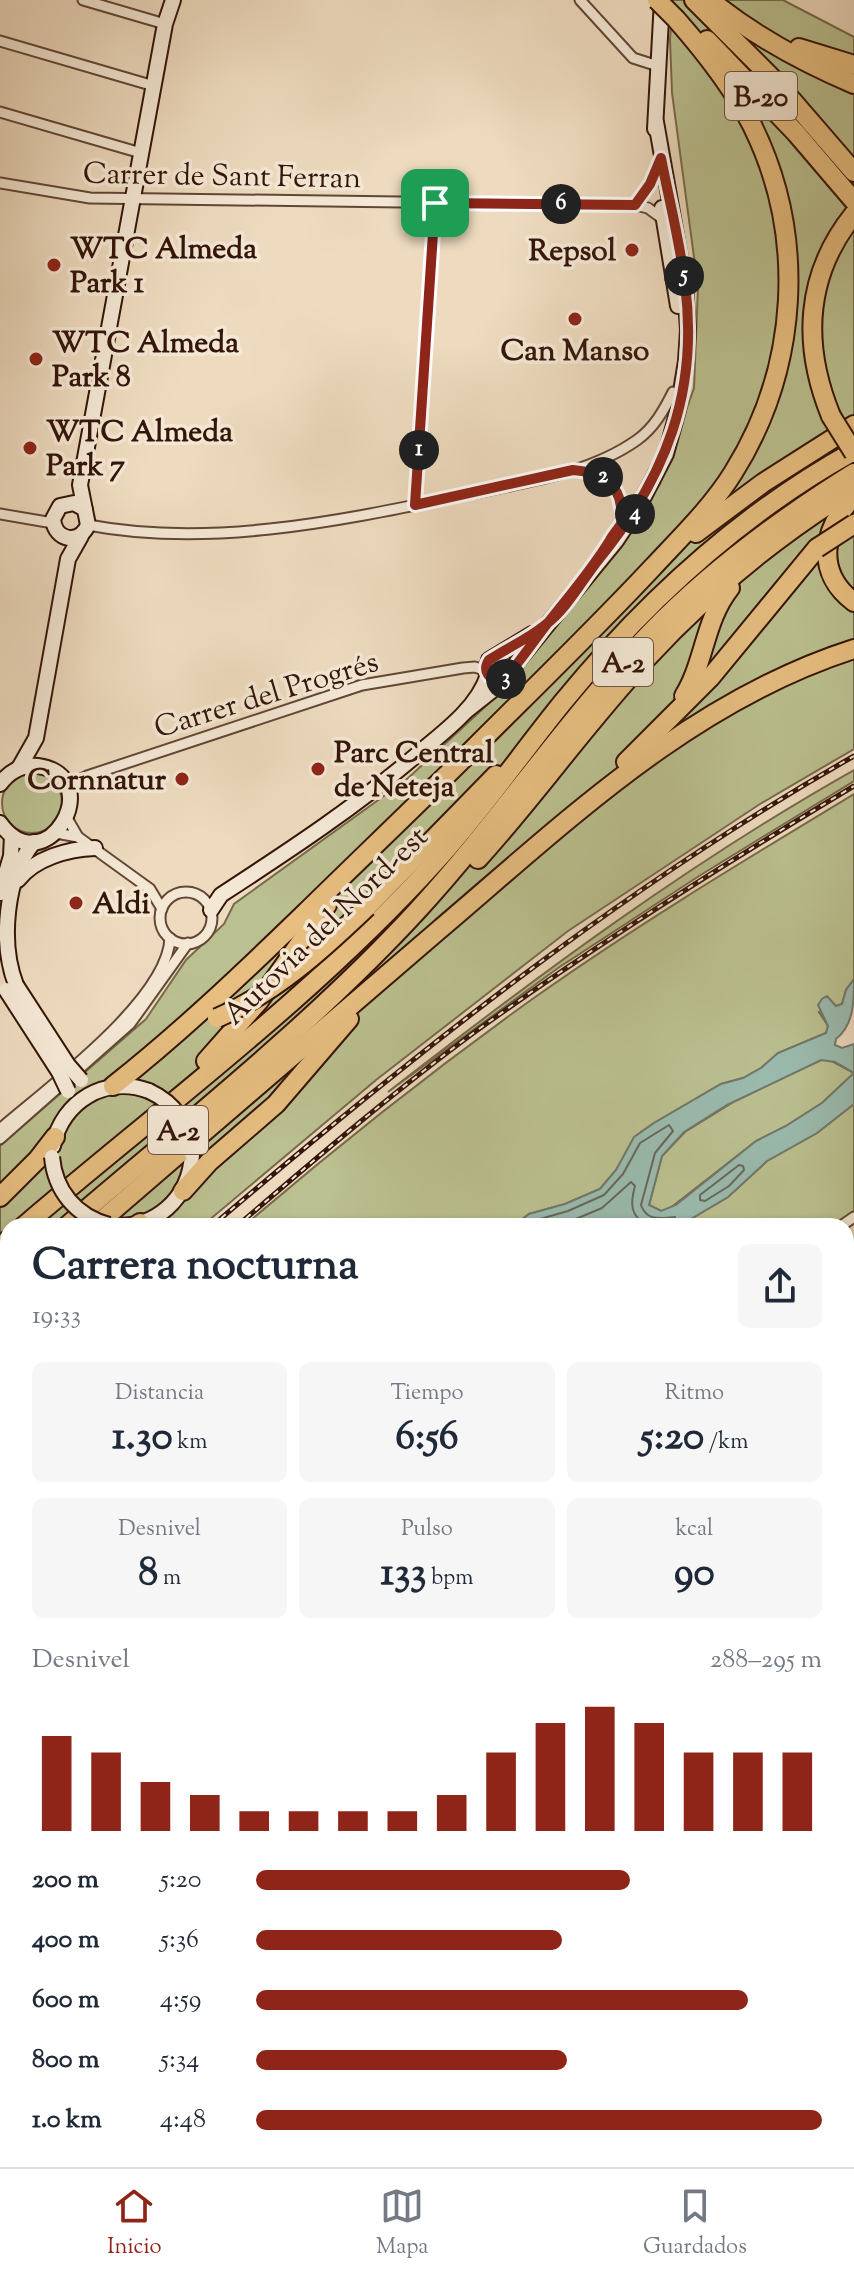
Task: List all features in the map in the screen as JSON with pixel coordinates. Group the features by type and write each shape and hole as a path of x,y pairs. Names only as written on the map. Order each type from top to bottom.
{"highway":[{"name":"B-20","path":"694,0 777,83 848,179 854,201"},
{"path":"712,0 773,38 854,65"},
{"path":"712,0 770,43 854,84"},
{"name":"B-20","path":"667,6 848,179"},
{"path":"107,1088 151,1055 278,939 311,916 625,596 700,516 741,460 761,421 772,390 787,323 789,276 785,230 765,154 729,86 667,6"},
{"path":"854,214 827,258 817,289 812,324 814,362 831,416 854,452"},
{"path":"625,596 736,502 854,425"},
{"name":"Autovia del Nord-est","path":"33,1218 222,1062 360,938 435,862 608,650 686,573 781,498 854,452"},
{"name":"Autovia del Nord-est","path":"76,1218 348,982 444,881 589,703 668,615 756,539 854,473"},
{"path":"348,982 418,920 495,841 603,709 673,631 776,542 854,488"},
{"path":"854,497 832,524 827,548 836,582 854,602"},
{"path":"579,810 710,678 817,548 854,524"},
{"path":"650,739 689,689 721,598 776,542"},
{"path":"110,1218 579,810 671,740 721,708 781,677 854,649"},
{"path":"151,1055 244,1006 272,989 311,958 367,907 478,792 533,741"},
{"path":"122,1142 240,1026 297,945 311,916"},
{"path":"183,1191 203,1167 276,1104 365,1001 439,930"},
{"path":"0,1197 55,1137"}],"main road":[{"path":"6,890 34,842 56,833 67,818 70,803 62,780 47,769 40,759 36,738 68,559 84,531 85,509 80,485 134,199 165,24 166,0"},
{"path":"165,24 173,0"},
{"path":"601,557 653,461 673,392 679,355 679,324 652,149 658,66 667,6"},
{"path":"492,676 509,677 512,668 634,514 657,474 669,443 683,387 688,330 685,286 656,122"},
{"path":"68,559 56,528 57,509 67,503 80,485"},
{"path":"67,503 85,509"},
{"path":"56,528 70,539 84,531"},
{"path":"207,904 364,798 465,712 492,676 489,660 546,625"},
{"path":"500,656 508,660 512,668"},
{"path":"7,775 36,738"},
{"path":"7,775 35,766 47,769"},
{"path":"4,828 34,842"},
{"path":"4,828 11,856 4,944 7,984 59,1072 68,1091 69,1111"},
{"path":"6,890 35,864 74,850 95,848"},
{"path":"7,984 81,1080 107,1088"},
{"path":"92,1218 71,1204 57,1182 52,1157 55,1137 69,1111 87,1095 107,1088 131,1086 149,1091 170,1104 182,1119 192,1154 190,1173 183,1191 152,1218"}],"street":[{"path":"83,0 165,24"},
{"path":"580,0 633,58 658,66"},
{"path":"0,41 154,86"},
{"path":"0,112 141,153"},
{"path":"635,205 655,174 661,158"},
{"name":"Carrer de Sant Ferran","path":"0,183 90,198 635,205 648,208 664,220"},
{"path":"415,505 435,203"},
{"path":"84,531 226,532 345,518 573,470 611,456 640,438 662,413 673,392"},
{"path":"573,470 597,474 614,486 621,501 623,520"},
{"path":"0,514 56,528"},
{"name":"Carrer del Progrés","path":"68,792 77,781 87,776 362,685 475,667 492,676"},
{"path":"67,818 78,837"},
{"path":"0,1129 123,1020 166,959 170,938 161,923 162,909 150,889 78,837 56,833"},
{"path":"150,889 175,894 189,892 207,904 212,921 207,933 188,943 170,938"},
{"path":"162,909 175,894"},
{"path":"0,1139 130,1024 188,943"}],"green space":[{"path":"673,0 783,0 854,37 854,749 760,804 568,931 376,1080 212,1218 0,1218 0,1146 146,1019 186,960 224,924 234,904 406,780 502,691 561,619 660,484 694,388 698,287 672,93 670,39"},
{"path":"854,770 854,781 699,876 558,968 388,1092 615,922 733,843"},
{"path":"32,773 54,781 62,803 54,825 32,833 10,825 2,803 10,781"},
{"path":"854,794 854,979 846,990 842,1004 819,1012 828,1026 826,1033 778,1053 761,1068 743,1078 721,1084 654,1123 641,1132 600,1189 524,1218 253,1218 457,1054 570,973"},
{"path":"828,1059 854,1073 822,1103 756,1141 669,1209 661,1211 649,1205 662,1156 685,1132 735,1101"},
{"path":"854,1104 854,1212 845,1218 693,1218 728,1197 767,1161 817,1133"}],"water":[{"path":"854,979 850,1020 835,1045 842,1048 854,1044 854,1073 854,1104 817,1133 767,1161 728,1197 693,1218 524,1218 600,1189 616,1170 634,1137 654,1123 721,1084 743,1078 761,1068 778,1053 826,1033 828,1026 818,1005 827,996 836,1006 842,1004 846,990","holes":["821,1060 835,1062 854,1073 822,1103 756,1141 676,1205 661,1211 649,1205 662,1156 684,1132 727,1105"]}],"railway":[{"path":"222,1218 443,1037 602,917 768,807 854,756"},
{"path":"246,1218 382,1104 472,1034 660,906 854,786"}],"place":[{"name":"Repsol","path":"632,250"},
{"name":"WTC Almeda Park 1","path":"54,265"},
{"name":"Can Manso","path":"575,319"},
{"name":"WTC Almeda Park 8","path":"36,359"},
{"name":"WTC Almeda Park 7","path":"30,448"},
{"name":"Parc Central de Neteja","path":"318,769"},
{"name":"Cornnatur","path":"182,779"},
{"name":"Aldi","path":"76,903"}],"route":[{"path":"435,203 415,505 573,470 607,479 621,501 623,520 601,557 565,604 512,668 509,677 502,681 492,680 488,675 486,667 489,660 546,625 565,604 616,541 657,474 666,454 683,387 688,330 685,286 661,158 650,184 635,205 435,203"}]}
